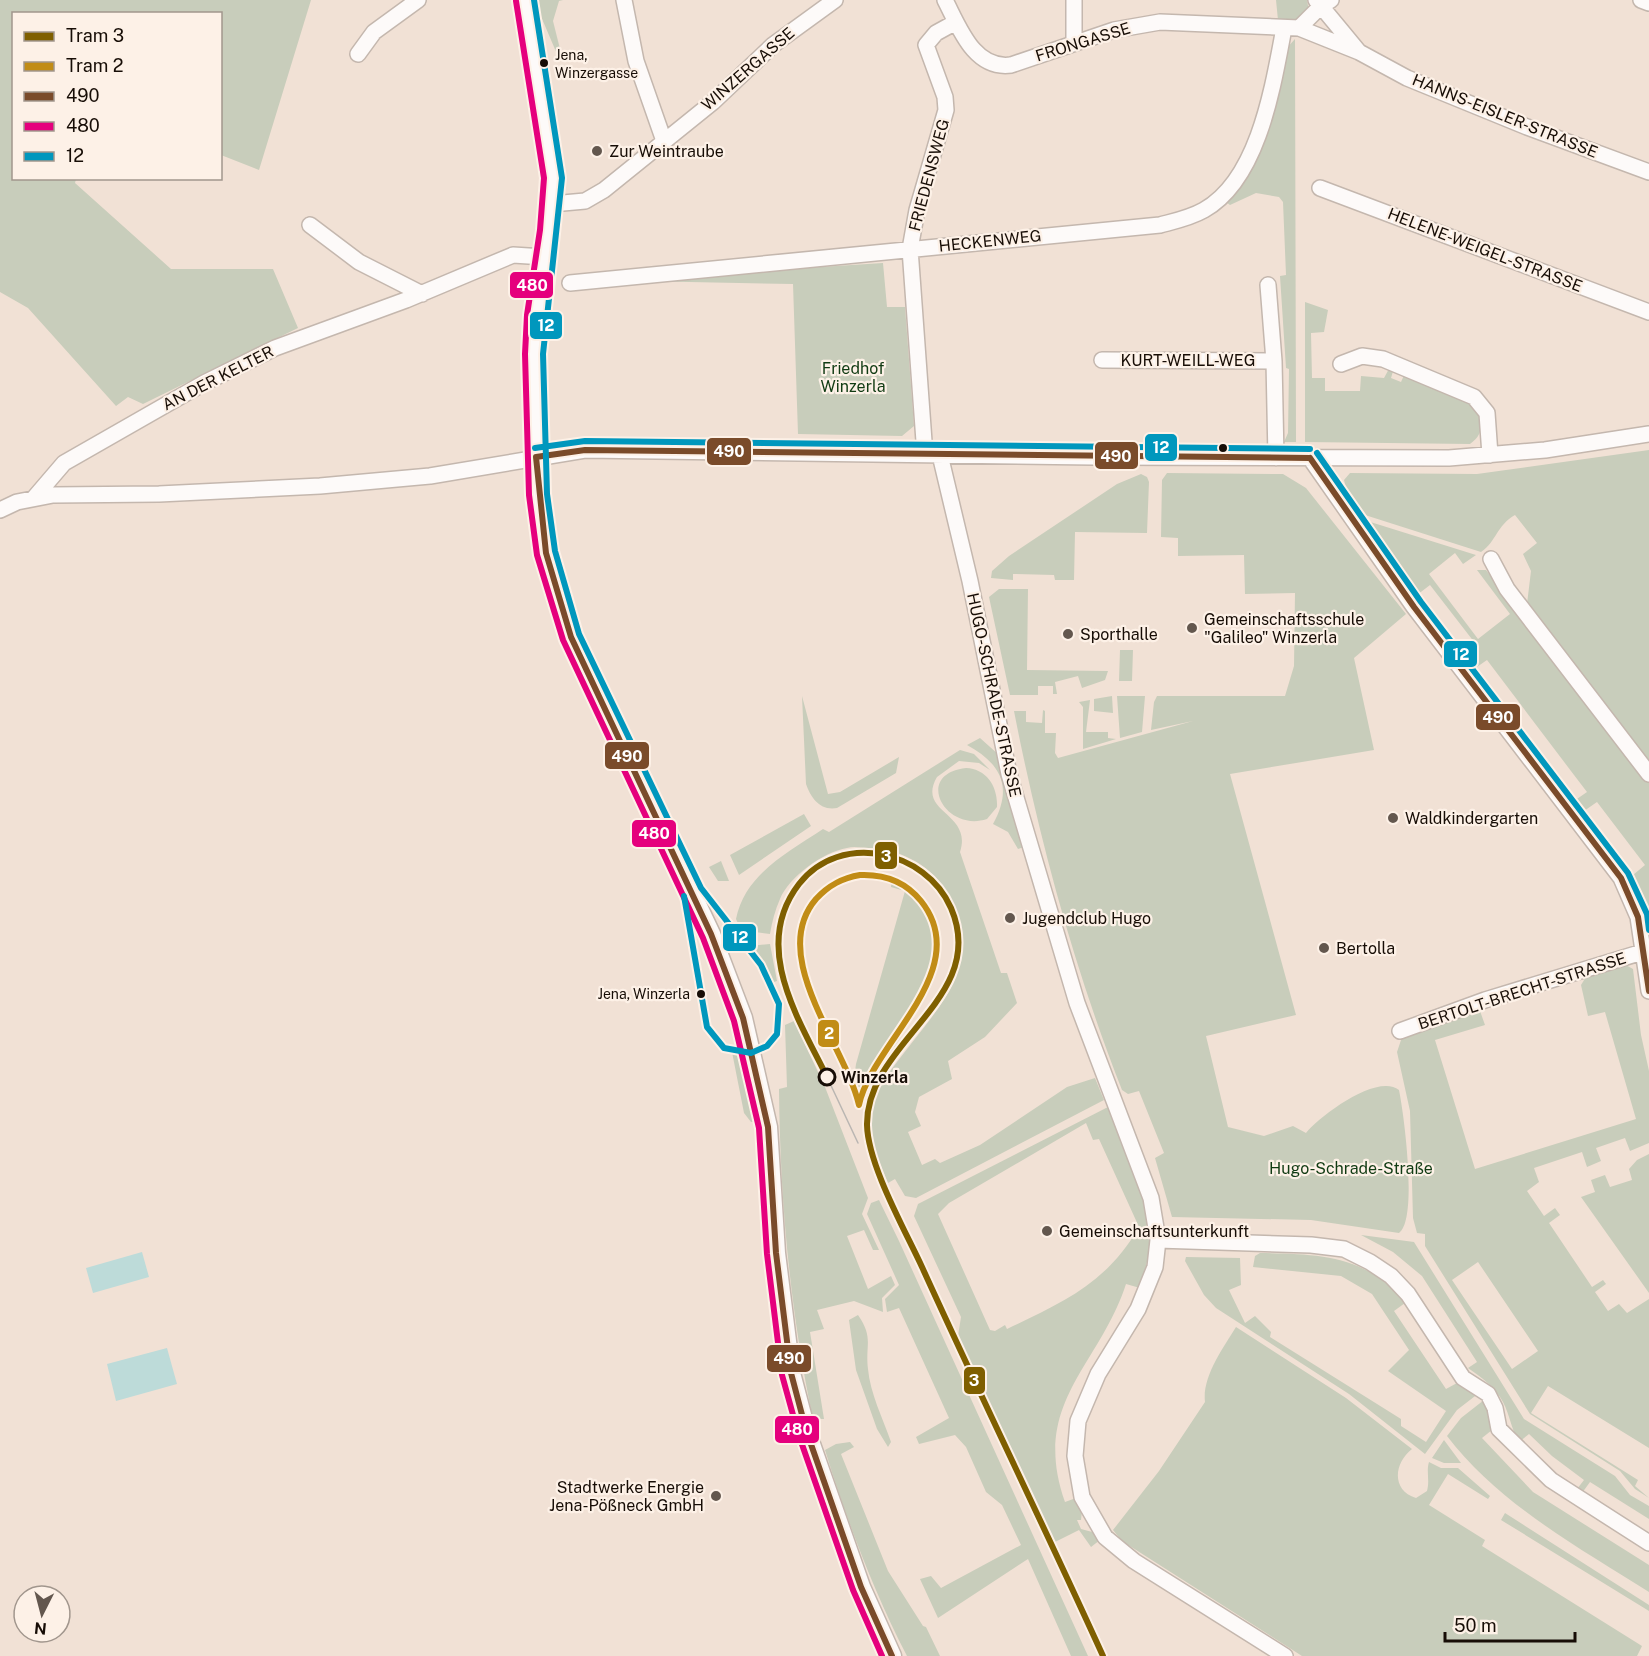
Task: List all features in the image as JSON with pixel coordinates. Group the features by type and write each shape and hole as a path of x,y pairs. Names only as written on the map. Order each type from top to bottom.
{"street":[{"path":"358,54 374,32 418,0"},
{"path":"525,0 551,154 552,204 536,316 534,354 536,458 546,553 567,626 584,666 698,903 744,1018 768,1127 776,1253 790,1373 806,1430 861,1587 892,1656"},
{"path":"624,0 636,61 664,141"},
{"name":"WINZERGASSE","path":"552,204 585,201 621,177 726,90 774,45 835,0"},
{"name":"FRONGASSE","path":"945,0 956,22 981,57 999,66 1011,65 1113,30 1160,22 1291,28 1359,52"},
{"path":"1074,0 1074,44"},
{"path":"1641,0 1649,3"},
{"path":"1291,28 1322,2"},
{"name":"HANNS-EISLER-STRASSE","path":"1322,2 1359,52 1407,78 1465,103 1649,172"},
{"name":"FRIEDENSWEG","path":"933,455 910,249 917,210 946,110 945,97 926,45 936,33 956,22"},
{"name":"HECKENWEG","path":"570,283 1160,225 1204,210 1220,199 1241,173 1254,147 1291,28"},
{"name":"HELENE-WEIGEL-STRASSE","path":"1320,188 1649,312"},
{"path":"310,225 359,261 422,294"},
{"name":"AN DER KELTER","path":"34,498 64,463 204,383 275,348 422,294 513,255 544,257"},
{"name":"KURT-WEILL-WEG","path":"1268,285 1274,361 1276,458"},
{"path":"1341,364 1362,356 1383,359 1474,397 1487,413 1490,454"},
{"name":"KURT-WEILL-WEG","path":"1102,360 1274,361"},
{"path":"0,510 34,498 320,486 430,476 585,450 1449,458 1545,450 1649,434"},
{"name":"HUGO-SCHRADE-STRASSE","path":"933,455 970,581 1009,774 1077,1004 1151,1198 1158,1240 1155,1267 1138,1309 1098,1374 1078,1420 1075,1456 1082,1497 1106,1537 1134,1561 1286,1656"},
{"name":"BERTOLT-BRECHT-STRASSE","path":"1310,458 1414,607 1621,878 1638,916 1647,950 1485,1000 1400,1031"},
{"path":"1491,559 1508,589 1649,774"},
{"path":"1647,950 1649,991"},
{"path":"1158,1240 1311,1245 1344,1250 1370,1262 1391,1276 1408,1294 1462,1378 1488,1394 1495,1408 1499,1429 1551,1480 1649,1543"}],"green space":[{"path":"0,0 311,0 259,170 222,155 222,12 12,12 12,180 76,180 75,183 171,269 273,269 298,328 143,404 128,397 116,406 28,308 0,292"},
{"path":"534,0 563,0 559,1 553,21 561,53 557,54"},
{"path":"1276,0 1307,0 1309,11 1302,21 1278,20"},
{"path":"1295,39 1296,442 1284,442 1288,433 1289,369 1286,368 1280,276 1286,275 1283,202 1279,197 1256,193 1230,205 1226,202 1285,50"},
{"name":"Friedhof Winzerla","path":"883,263 887,307 905,307 914,426 902,436 798,434 793,284 639,281 637,279"},
{"path":"1305,302 1328,310 1324,332 1311,333 1312,378 1325,378 1325,391 1360,391 1361,376 1384,378 1390,367 1394,368 1391,378 1401,382 1405,373 1464,397 1480,411 1481,429 1478,437 1470,444 1305,442"},
{"path":"1649,450 1649,768 1527,604 1531,571 1523,554 1537,543 1515,515 1504,524 1481,552 1365,515 1348,495 1344,480 1350,473 1477,474"},
{"name":"Hugo-Schrade-Straße","path":"1167,473 1283,474 1306,488 1406,614 1354,658 1374,750 1230,774 1296,1015 1206,1036 1228,1127 1264,1136 1293,1126 1306,1133 1336,1107 1364,1092 1377,1087 1389,1086 1399,1090 1404,1121 1409,1188 1405,1224 1399,1233 1311,1220 1172,1217 1155,1158 1164,1153 1139,1091 1128,1094 1122,1090 1073,950 1035,807 1014,711 1026,711 1026,722 1042,723 1043,710 1045,711 1045,733 1056,733 1055,753 1058,758 1193,721 1151,730 1154,702 1157,696 1285,696 1294,666 1295,593 1245,594 1244,555 1178,556 1178,538 1161,537 1162,480"},
{"path":"1141,474 1147,477 1149,482 1147,533 1075,532 1074,580 1055,580 1054,575 1013,574 1013,580 991,578 992,571 1009,556 1117,484"},
{"path":"1364,520 1476,555 1463,564 1455,553 1429,574 1478,639 1510,614 1477,570 1486,570 1649,781 1649,915 1633,875 1645,865 1597,802 1584,811 1574,801 1587,792 1487,660 1474,669 1465,657 1478,647 1430,585 1417,595 1361,522"},
{"path":"999,589 1028,589 1027,670 1108,671 1105,680 1082,688 1078,676 1055,682 1057,694 1053,694 1053,686 1038,686 1038,695 1010,695 989,597"},
{"path":"1120,650 1133,650 1132,681 1119,681"},
{"path":"802,696 828,794 840,792 899,757 896,773 837,808 826,807 817,802 806,784"},
{"path":"1112,696 1113,713 1094,711 1094,699"},
{"path":"1117,696 1145,696 1142,732 1120,738"},
{"path":"1090,700 1086,732 1108,732 1108,738 1116,739 1083,749 1083,707 1079,702"},
{"path":"980,738 999,755 1024,847 1018,849 1008,832 993,824 999,811 1003,788 1001,778 989,760 967,745"},
{"path":"960,750 974,754 990,770 979,763 959,761 937,777 932,789 934,798 938,806 959,828 962,839 960,852 1001,973 1007,973 1017,1003 985,1037 948,1061 952,1079 919,1097 915,1112 921,1126 908,1132 922,1165 935,1159 940,1163 980,1145 1067,1087 1095,1078 1104,1100 916,1198 905,1196 895,1179 888,1183 874,1145 871,1114 875,1098 883,1082 944,1000 961,960 962,938 956,914 943,887 929,871 901,854 879,849 850,847 818,860 791,882 778,903 770,934 741,930 736,919 748,889 769,866 782,856 823,829 829,832"},
{"path":"966,768 980,772 990,780 996,793 997,807 987,819 972,821 959,818 948,811 941,801 938,790 941,780 950,772"},
{"path":"804,814 811,826 739,875 730,855"},
{"path":"721,861 729,881 718,881 709,867"},
{"path":"892,877 914,889 930,909 938,932 938,955 932,979 922,1002 870,1089 853,1086 856,1064 905,891 891,887"},
{"path":"770,944 777,981 771,983 749,946"},
{"path":"1624,964 1633,969 1641,1035 1649,1071 1649,1143 1630,1151 1625,1138 1596,1148 1601,1161 1587,1167 1582,1152 1534,1168 1539,1182 1527,1191 1544,1216 1555,1208 1560,1215 1549,1223 1592,1287 1603,1280 1606,1284 1595,1292 1608,1311 1619,1304 1627,1313 1649,1299 1649,1448 1548,1386 1531,1413 1638,1480 1635,1486 1649,1498 1635,1489 1620,1471 1530,1414 1425,1246 1425,1234 1417,1233 1413,1218 1410,1111 1397,1052 1402,1037 1480,1011 1485,1025 1435,1040 1475,1169 1636,1119 1605,1012 1588,1016 1581,985 1586,977","holes":["1478,1262 1538,1351 1512,1369 1452,1280"]},
{"path":"794,1021 825,1087 868,1198 862,1214 879,1250 873,1250 864,1230 847,1236 868,1289 891,1276 895,1285 882,1298 883,1312 854,1301 817,1310 824,1329 810,1332 824,1419 813,1419 805,1378 792,1296 784,1213 779,1089 787,1087 785,1025"},
{"path":"736,1050 742,1057 749,1074 756,1122 751,1122 744,1113 732,1052"},
{"path":"1108,1107 1143,1196 1150,1234 1149,1252 1140,1288 1126,1284 1114,1313 1072,1387 1062,1411 1056,1438 1056,1468 1065,1502 1076,1498 1082,1511 1081,1520 1077,1520 1081,1529 1096,1533 1100,1540 1091,1547 1079,1530 1055,1542 958,1336 961,1317 914,1216 918,1204","holes":["1086,1123 1093,1140 1099,1139 1139,1227 1112,1263 1082,1289 1047,1310 1007,1329 1005,1325 995,1331 990,1330 938,1214 949,1203"]},
{"path":"1649,1154 1649,1293 1581,1197 1595,1192 1591,1180 1605,1175 1610,1187 1632,1180 1629,1169 1637,1160"},
{"path":"879,1200 1088,1656 1071,1656 1028,1559 938,1618 920,1579 931,1576 941,1588 1021,1545 1002,1505 986,1492 966,1447 955,1435 919,1444 916,1437 949,1418 899,1308 887,1312 885,1299 899,1285 867,1214 871,1203"},
{"path":"1361,1235 1414,1242 1524,1419 1615,1476 1630,1495 1649,1506 1649,1519 1590,1482 1582,1493 1577,1489 1584,1480 1552,1456 1529,1434 1519,1442 1500,1397 1468,1368 1477,1362 1422,1276 1393,1252"},
{"path":"1260,1253 1321,1256 1357,1266 1374,1275 1390,1287 1405,1303 1394,1311 1446,1389 1457,1383 1479,1393 1457,1410 1425,1454 1349,1394 1216,1308 1204,1295 1185,1261 1186,1257 1240,1258 1241,1285 1229,1290 1245,1323 1255,1316 1271,1332 1270,1337 1401,1419 1401,1426 1426,1442 1446,1411 1388,1371 1409,1350 1372,1294 1341,1276 1253,1267 1255,1256"},
{"path":"858,1315 866,1330 869,1378 891,1442 888,1447 877,1429 856,1370 849,1320"},
{"path":"1236,1327 1346,1398 1412,1449 1402,1461 1398,1476 1402,1489 1408,1494 1416,1498 1427,1491 1429,1462 1441,1468 1458,1468 1490,1496 1488,1499 1448,1474 1429,1505 1485,1540 1482,1546 1642,1646 1637,1656 1302,1656 1122,1541 1113,1530 1159,1471 1205,1402 1210,1373"},
{"path":"1484,1400 1490,1409 1492,1430 1482,1438 1533,1492 1649,1565 1649,1592 1568,1541 1515,1503 1491,1483 1447,1436 1461,1418"},
{"path":"1444,1440 1461,1463 1444,1463 1432,1458"},
{"path":"850,1442 854,1447 841,1454 888,1571 923,1626 926,1627 940,1656 907,1656 872,1581 842,1503 825,1450 836,1444"},
{"path":"1505,1513 1649,1605 1649,1611 1501,1520"}],"water":[{"path":"142,1252 149,1277 93,1293 86,1268"},
{"path":"167,1348 177,1384 116,1401 107,1364"}],"tram line":[{"name":"3","path":"827,1077 804,1031 784,982 779,957 779,932 785,908 799,884 816,867 837,857 859,853 881,854 903,861 922,872 939,888 951,908 959,940 954,968 941,995 885,1068 872,1095 867,1125 869,1141 888,1197 1103,1656"},
{"name":"2","path":"860,875 894,880 915,894 935,927 936,953 929,980 915,1006 881,1057 867,1082 859,1105 851,1081 814,1001 804,973 800,947 803,922 816,899 836,883 860,875"},
{"path":"827,1077 858,1143"}],"transit line":[{"name":"12","path":"534,0 562,178 543,354 547,494 555,551 579,634 701,888 761,965 779,1004 777,1034 767,1046 751,1053 724,1048 707,1027 684,896"},
{"name":"480","path":"516,1 544,178 540,230 527,315 525,354 529,495 537,555 563,640 703,938 734,1021 759,1128 767,1254 782,1375 798,1433 853,1590 882,1656"},
{"name":"12","path":"535,448 585,441 1310,449"},
{"name":"490","path":"536,457 585,450 1310,458"},
{"name":"12","path":"1317,453 1421,602 1628,873 1647,914 1649,930"},
{"name":"490","path":"536,457 546,553 571,637 711,934 743,1018 768,1127 776,1253 791,1373 806,1430 861,1587 892,1656"},
{"name":"490","path":"1310,458 1414,607 1621,878 1638,917 1649,991"}],"place":[{"name":"Jena, Winzergasse","path":"544,63"},
{"name":"Zur Weintraube","path":"597,151"},
{"name":"Gemeinschaftsschule \"Galileo\" Winzerla","path":"1192,628"},
{"name":"Sporthalle","path":"1068,634"},
{"name":"Waldkindergarten","path":"1393,818"},
{"name":"Jugendclub Hugo","path":"1010,918"},
{"name":"Bertolla","path":"1324,948"},
{"name":"Jena, Winzerla","path":"701,994"},
{"name":"Winzerla","path":"827,1077"},
{"name":"Gemeinschaftsunterkunft","path":"1047,1231"},
{"name":"Stadtwerke Energie Jena-Pößneck GmbH","path":"716,1496"}]}
